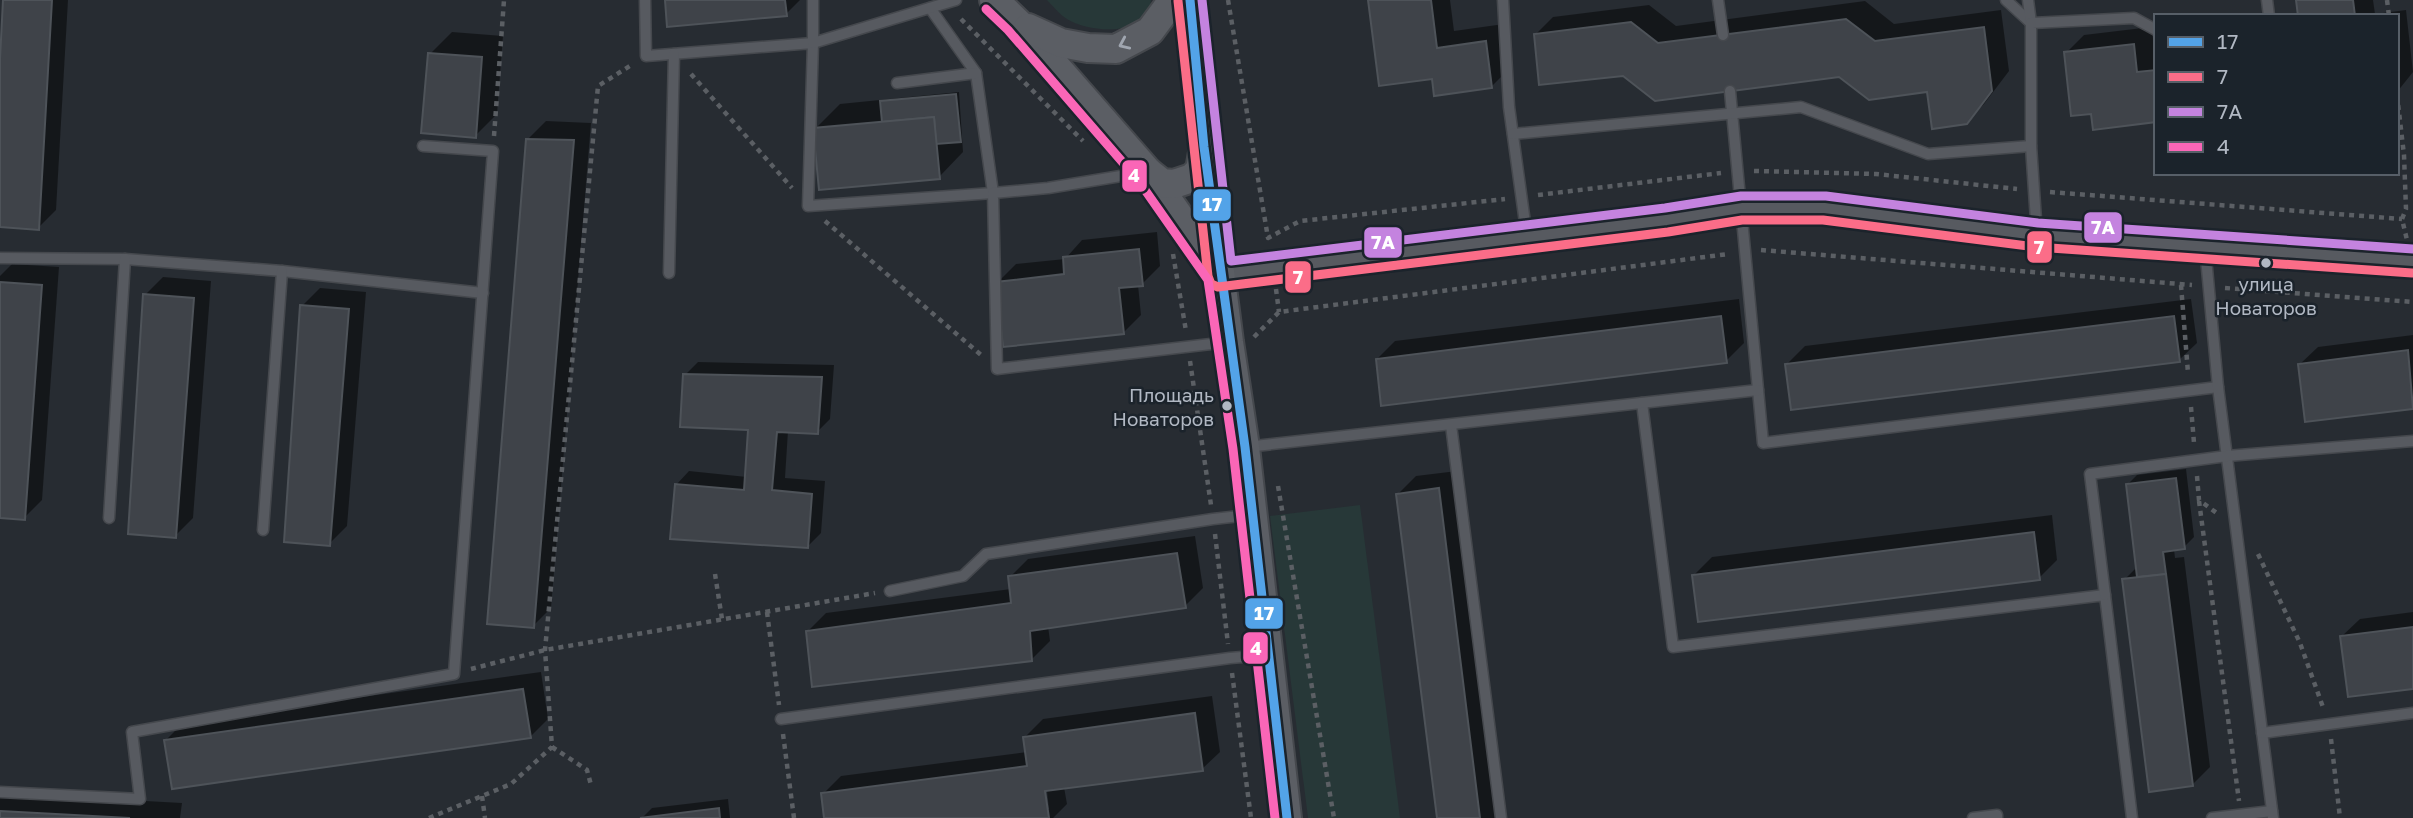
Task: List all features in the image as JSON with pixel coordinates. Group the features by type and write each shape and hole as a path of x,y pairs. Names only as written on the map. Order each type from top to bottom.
{"street":[{"path":"994,0 1017,22 1148,172 1220,275"},
{"path":"1017,22 1061,43 1116,50 1150,31 1173,0"},
{"path":"1190,0 1220,275 1242,339 1245,447 1287,818"},
{"path":"1148,172 1162,183 1174,184 1192,178 1200,170 1204,147"},
{"path":"1220,275 1741,208 1824,208 2037,235 2412,261"}],"lane":[{"path":"645,0 646,56 813,43 951,2"},
{"path":"813,0 808,206 1048,188 1148,172"},
{"path":"1503,0 1513,134 1527,237"},
{"path":"1718,0 1723,34"},
{"path":"2006,0 2031,23 2134,18 2154,29"},
{"path":"2028,0 2031,23 2031,146 2037,235"},
{"path":"930,8 976,73 992,192 998,369 1242,339"},
{"path":"668,273 674,54"},
{"path":"897,83 976,73"},
{"path":"1730,91 1763,443 2218,387"},
{"path":"1513,134 1801,107 1928,155 2031,146"},
{"path":"0,792 139,799 132,732 454,674 494,151 422,146"},
{"path":"2205,247 2218,387 2272,815 2212,818"},
{"path":"0,258 125,259 282,271 483,293"},
{"path":"109,518 125,259"},
{"path":"263,530 282,271"},
{"path":"1245,447 1758,390"},
{"path":"1642,403 1673,647 2105,595"},
{"path":"1451,425 1501,818"},
{"path":"2132,818 2090,474 2227,456 2413,441"},
{"path":"890,591 963,576 986,554 1253,515"},
{"path":"781,719 1267,655"},
{"path":"2262,733 2413,712"},
{"path":"1973,818 1997,815 1997,818"}],"path":[{"path":"494,151 504,0"},
{"path":"951,2 1089,147"},
{"path":"552,747 545,650 598,86 646,56"},
{"path":"2399,111 2406,209 2402,219 2412,261"},
{"path":"1172,248 1213,519 1251,818"},
{"path":"1279,312 1765,250 2413,302"},
{"path":"1242,339 1257,350"},
{"path":"1278,485 1334,818"},
{"path":"2199,500 2241,815"},
{"path":"715,574 722,620"},
{"path":"454,674 545,650 890,591"},
{"path":"2329,723 2340,818"},
{"path":"552,747 587,770 591,785"},
{"path":"429,818 511,784 552,747"},
{"path":"482,796 485,818"}],"shaded area":[{"path":"1047,0 1151,0 1140,21 1116,29 1103,29 1077,24 1067,19"},
{"path":"1360,505 1400,818 1308,818 1270,516"}],"building":[{"path":"3,0 52,0 39,230 0,227 0,59"},
{"path":"665,0 785,0 787,16 667,27"},
{"path":"1368,0 1431,0 1437,48 1486,41 1492,88 1434,96 1432,79 1379,86"},
{"path":"2296,0 2353,0 2355,14 2298,14"},
{"path":"1846,19 1875,41 1984,27 1992,91 1967,124 1932,129 1927,92 1869,100 1839,77 1655,101 1623,76 1539,85 1534,34 1631,22 1658,43"},
{"path":"2134,44 2137,72 2154,70 2154,122 2093,130 2091,114 2071,116 2064,52"},
{"path":"428,53 482,57 476,138 421,133"},
{"path":"956,94 961,142 936,144 934,117 882,122 880,101"},
{"path":"934,117 940,179 819,190 813,128"},
{"path":"526,139 574,140 534,628 487,624"},
{"path":"1139,249 1143,286 1119,288 1124,334 1003,347 996,282 1064,274 1063,257"},
{"path":"0,282 42,285 25,520 0,518"},
{"path":"143,294 194,298 176,538 128,534"},
{"path":"300,305 349,309 330,546 284,542"},
{"path":"1721,316 1727,363 1381,406 1376,359"},
{"path":"2174,316 2180,362 1791,410 1785,364"},
{"path":"2408,350 2413,409 2305,422 2298,364"},
{"path":"683,374 822,377 818,434 777,432 772,490 812,494 808,548 670,539 675,484 744,490 748,430 680,427"},
{"path":"2176,478 2185,549 2163,552 2166,574 2137,577 2126,484"},
{"path":"1439,488 1480,818 1437,818 1396,494"},
{"path":"2034,532 2040,580 1698,622 1692,575"},
{"path":"1177,553 1186,608 1030,631 1032,661 812,687 806,631 1011,603 1008,576"},
{"path":"2166,574 2193,786 2149,792 2122,579"},
{"path":"2413,627 2413,689 2348,697 2340,636"},
{"path":"523,689 531,738 172,789 164,740"},
{"path":"1195,713 1203,771 1045,791 1049,818 824,818 821,793 1027,766 1023,737"},
{"path":"719,808 720,818 640,818"},
{"path":"0,811 130,818 0,818"}],"transit line":[{"name":"17","path":"1190,0 1204,147 1245,447 1287,818"},
{"name":"7А","path":"1202,0 1231,261 1665,208 1741,196 1826,196 2038,223 2413,249"},
{"name":"7","path":"1178,1 1208,276 1211,284 1218,287 1668,232 1742,220 1823,220 2036,247 2412,273"},
{"name":"4","path":"986,9 1008,30 1138,180 1208,280 1233,449 1275,818"}],"place":[{"name":"улица Новаторов","path":"2266,263"},
{"name":"Площадь Новаторов","path":"1227,406"}]}
